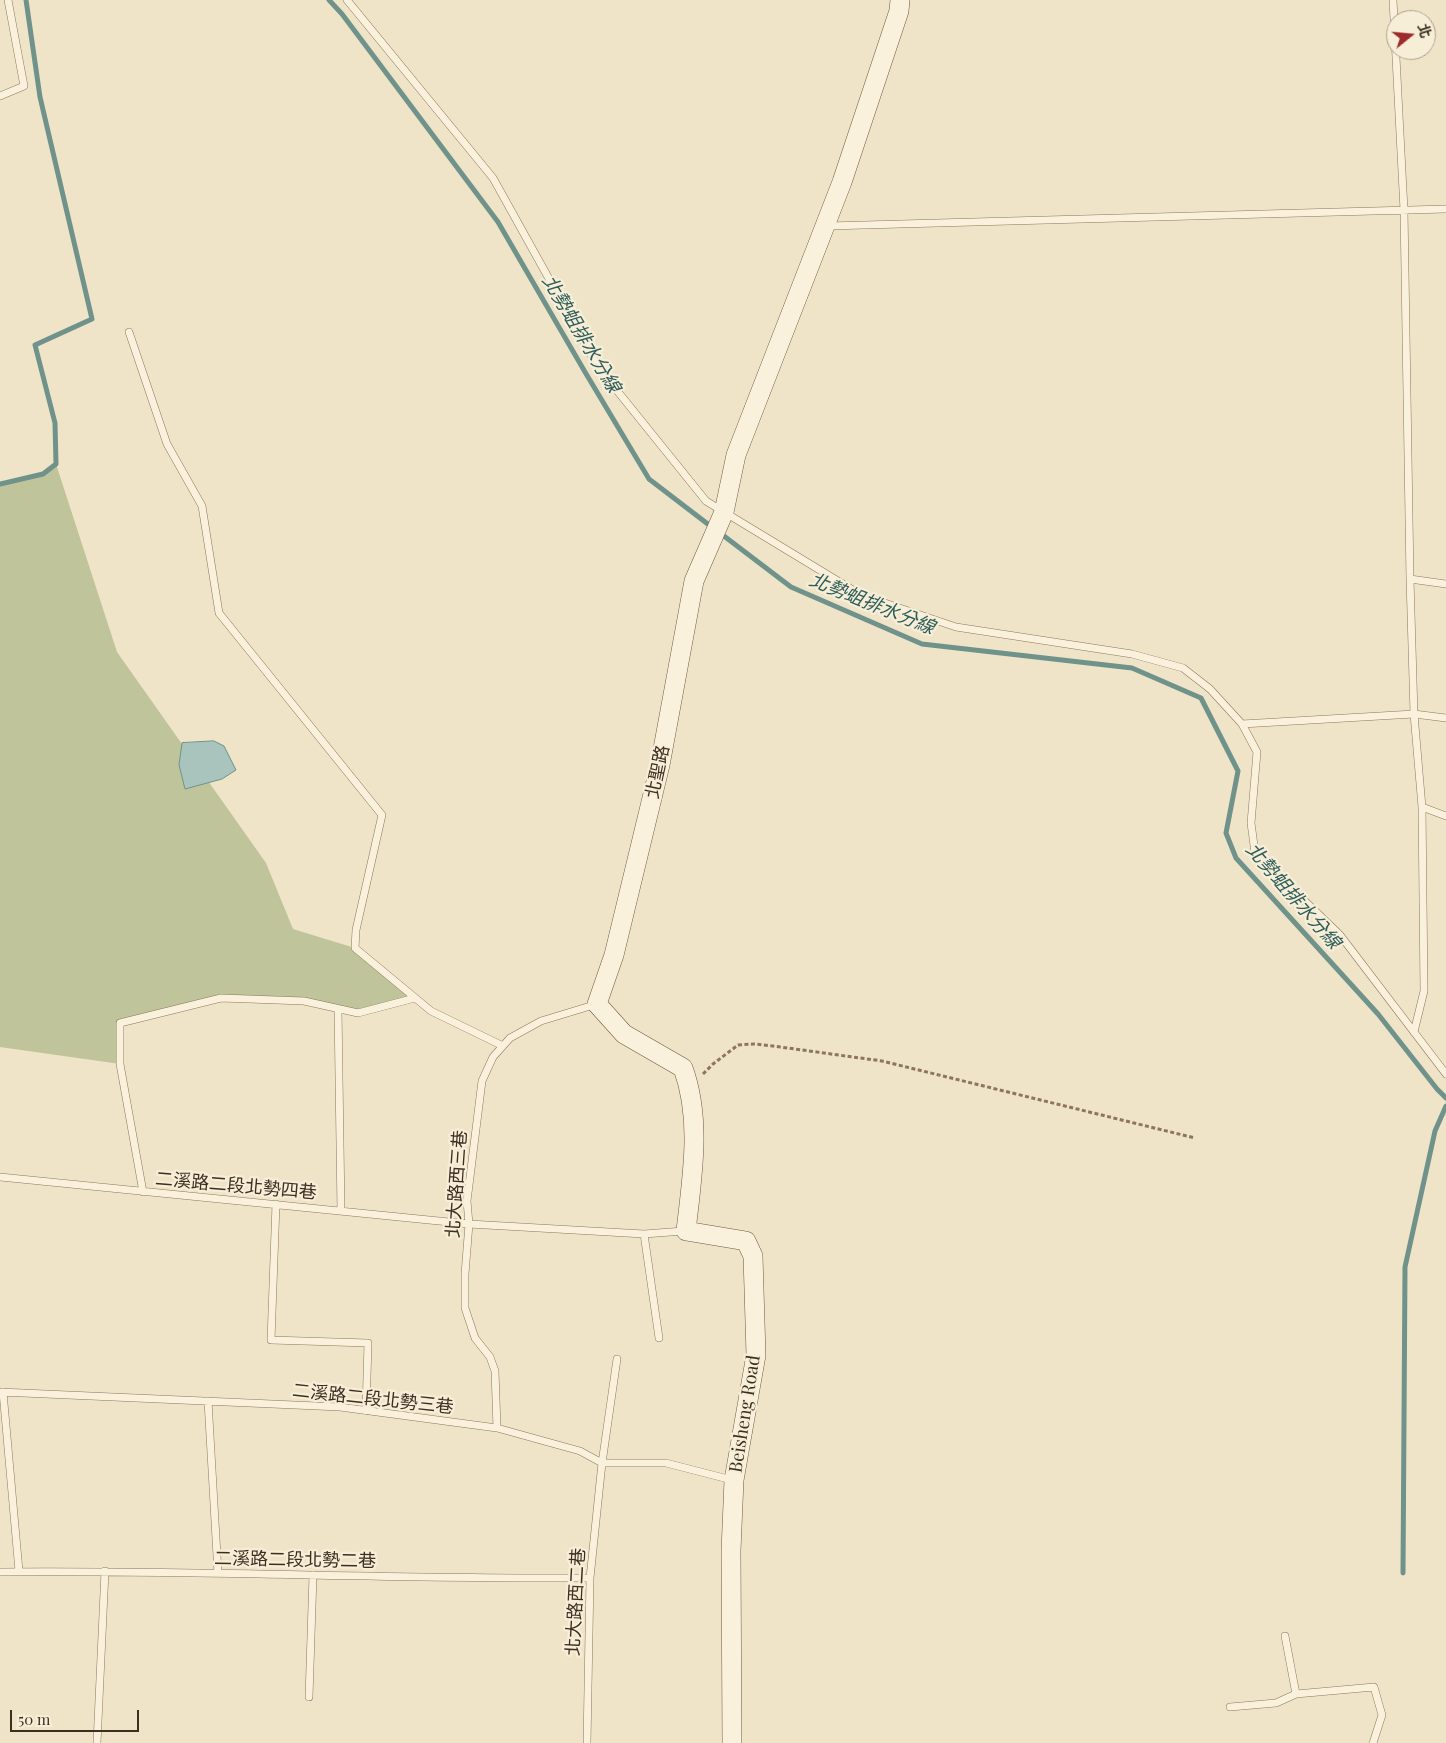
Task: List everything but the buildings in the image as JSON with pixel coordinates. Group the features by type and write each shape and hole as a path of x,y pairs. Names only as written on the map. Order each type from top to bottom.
{"street":[{"name":"北聖路","path":"597,1004 614,955 660,765 694,581 719,524 736,455 842,182 900,0"},
{"path":"597,1004 624,1034 683,1068 690,1087 695,1154 686,1231"},
{"name":"Beisheng Road","path":"686,1231 746,1241 753,1256 756,1355 734,1480 731,1551 732,1743"}],"lane":[{"path":"0,96 24,86 8,0"},
{"path":"347,0 493,178 598,367 706,501 719,524 861,595 956,627 1132,654 1183,668 1210,689 1242,724 1257,752 1251,823 1255,853 1340,935 1446,1074"},
{"path":"1393,0 1404,210 1414,714 1422,807 1424,991 1414,1032"},
{"path":"825,226 1446,209"},
{"path":"129,332 167,444 202,506 219,613 382,816 356,930 355,948 431,1011 502,1046"},
{"path":"1410,579 1446,584"},
{"path":"1242,724 1414,714 1446,718"},
{"path":"1422,807 1446,816"},
{"path":"143,1192 120,1064 120,1023 221,998 304,1001 358,1013 414,998"},
{"name":"北大路西三巷","path":"497,1428 495,1371 490,1357 475,1338 465,1308 465,1274 469,1224 467,1201 482,1081 493,1057 510,1038 541,1021 597,1004"},
{"path":"338,1008 341,1210"},
{"name":"二溪路二段北勢四巷","path":"0,1177 469,1224 644,1234 686,1231"},
{"path":"276,1204 271,1340 368,1343 366,1411"},
{"path":"644,1234 659,1338"},
{"name":"北大路西二巷","path":"586,1743 590,1578 602,1464 617,1359"},
{"path":"1,1392 19,1572"},
{"name":"二溪路二段北勢三巷","path":"1,1392 340,1407 497,1428 580,1451 602,1464"},
{"path":"208,1401 218,1573"},
{"path":"602,1464 666,1462 734,1480"},
{"path":"96,1743 105,1571"},
{"name":"二溪路二段北勢二巷","path":"0,1572 105,1571 491,1579 590,1578"},
{"path":"309,1697 313,1575"},
{"path":"1284,1636 1296,1694"},
{"path":"1230,1707 1276,1704 1296,1694 1374,1687 1382,1716 1373,1743"}],"path":[{"path":"690,1087 713,1064 738,1045 754,1044 882,1061 1195,1138"}],"green space":[{"path":"56,464 117,652 266,863 293,929 355,948 415,998 358,1013 304,1001 221,998 120,1023 120,1064 0,1047 0,484 43,474"}],"water":[{"path":"214,741 224,746 236,770 222,779 185,789 179,765 182,743"}],"waterway":[{"path":"0,484 43,474 56,464 55,423 35,345 92,319 40,97 26,0"},
{"name":"北勢蛆排水分線","path":"329,0 342,14 498,222 649,479 713,528"},
{"name":"北勢蛆排水分線","path":"720,533 791,587 922,644 1132,668 1201,698 1238,771 1226,833 1236,858 1378,1014 1446,1098"},
{"path":"1403,1573 1405,1267 1435,1131 1446,1106"}]}
